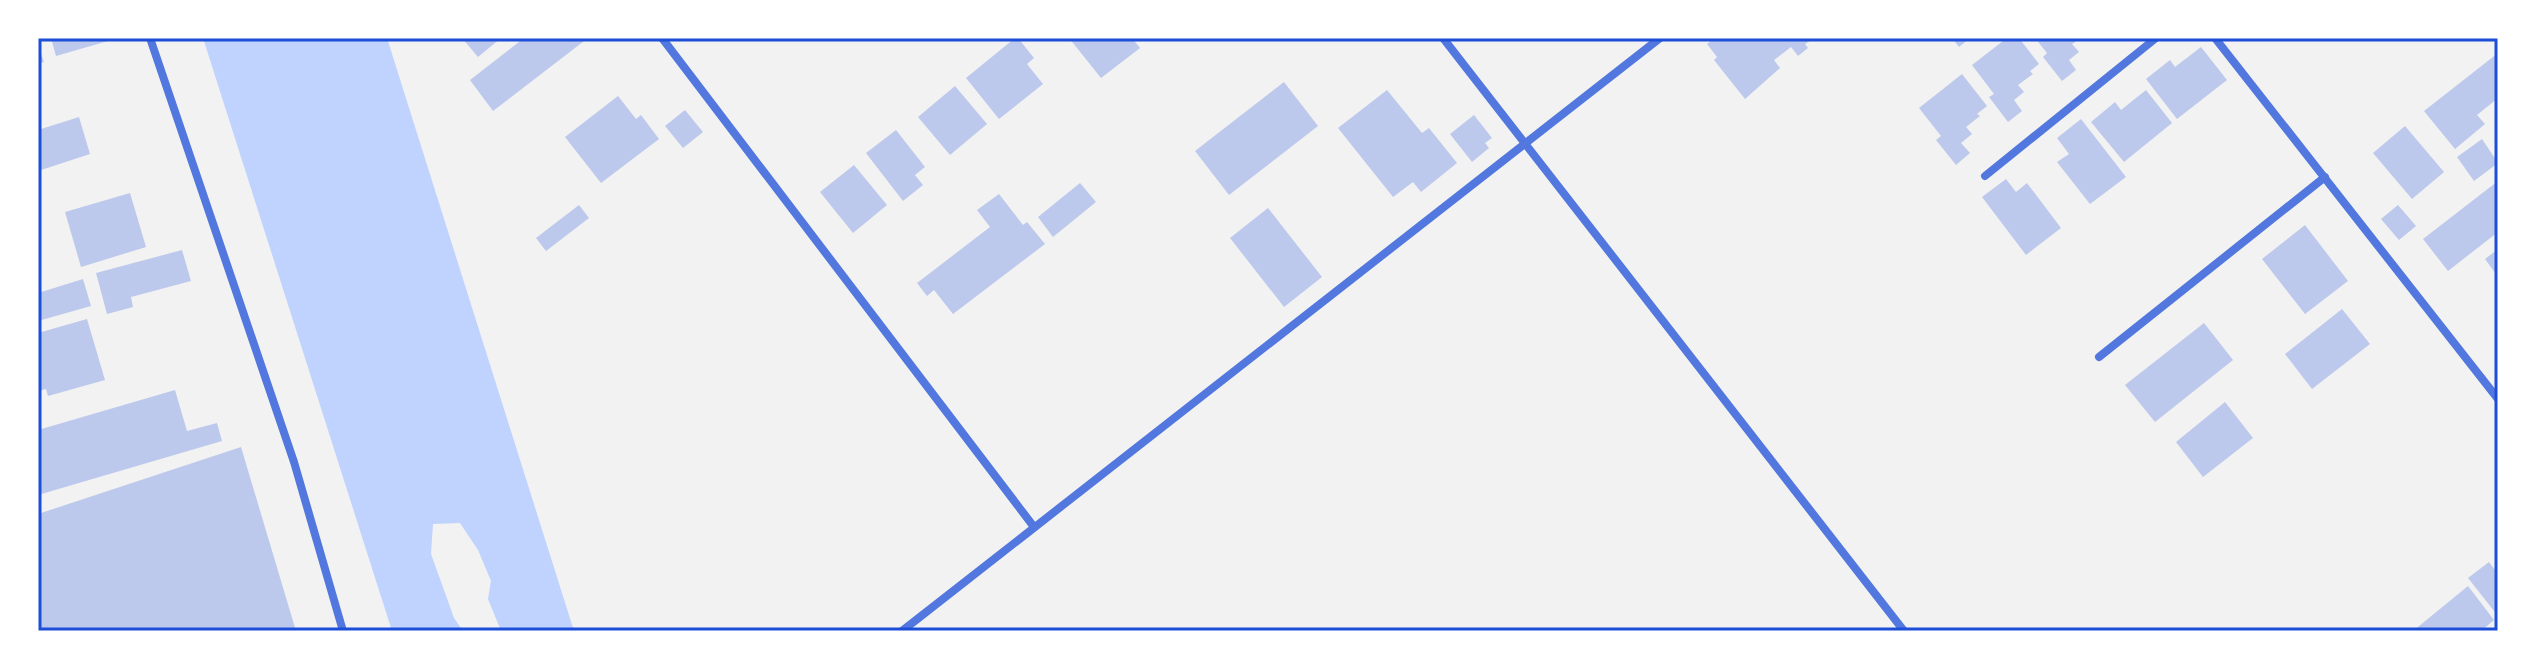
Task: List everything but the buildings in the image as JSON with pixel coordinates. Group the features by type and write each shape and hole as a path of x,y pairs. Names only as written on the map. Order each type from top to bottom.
{"street":[{"path":"150,38 294,462 343,631"},
{"path":"662,38 1034,527"},
{"path":"1443,38 1904,631"},
{"path":"902,631 1660,38"},
{"path":"1985,176 2156,38"},
{"path":"2215,38 2498,399"},
{"path":"2099,357 2325,177"}],"water":[{"path":"203,38 387,38 574,631 501,631 488,599 491,581 478,550 460,523 433,524 431,554 454,618 463,631 392,631","holes":["334,81 356,107 379,150 419,248 416,278 411,284 393,271 373,214 353,181 339,140 327,86"]}],"waterway":[{"path":"325,38 429,362"}]}
